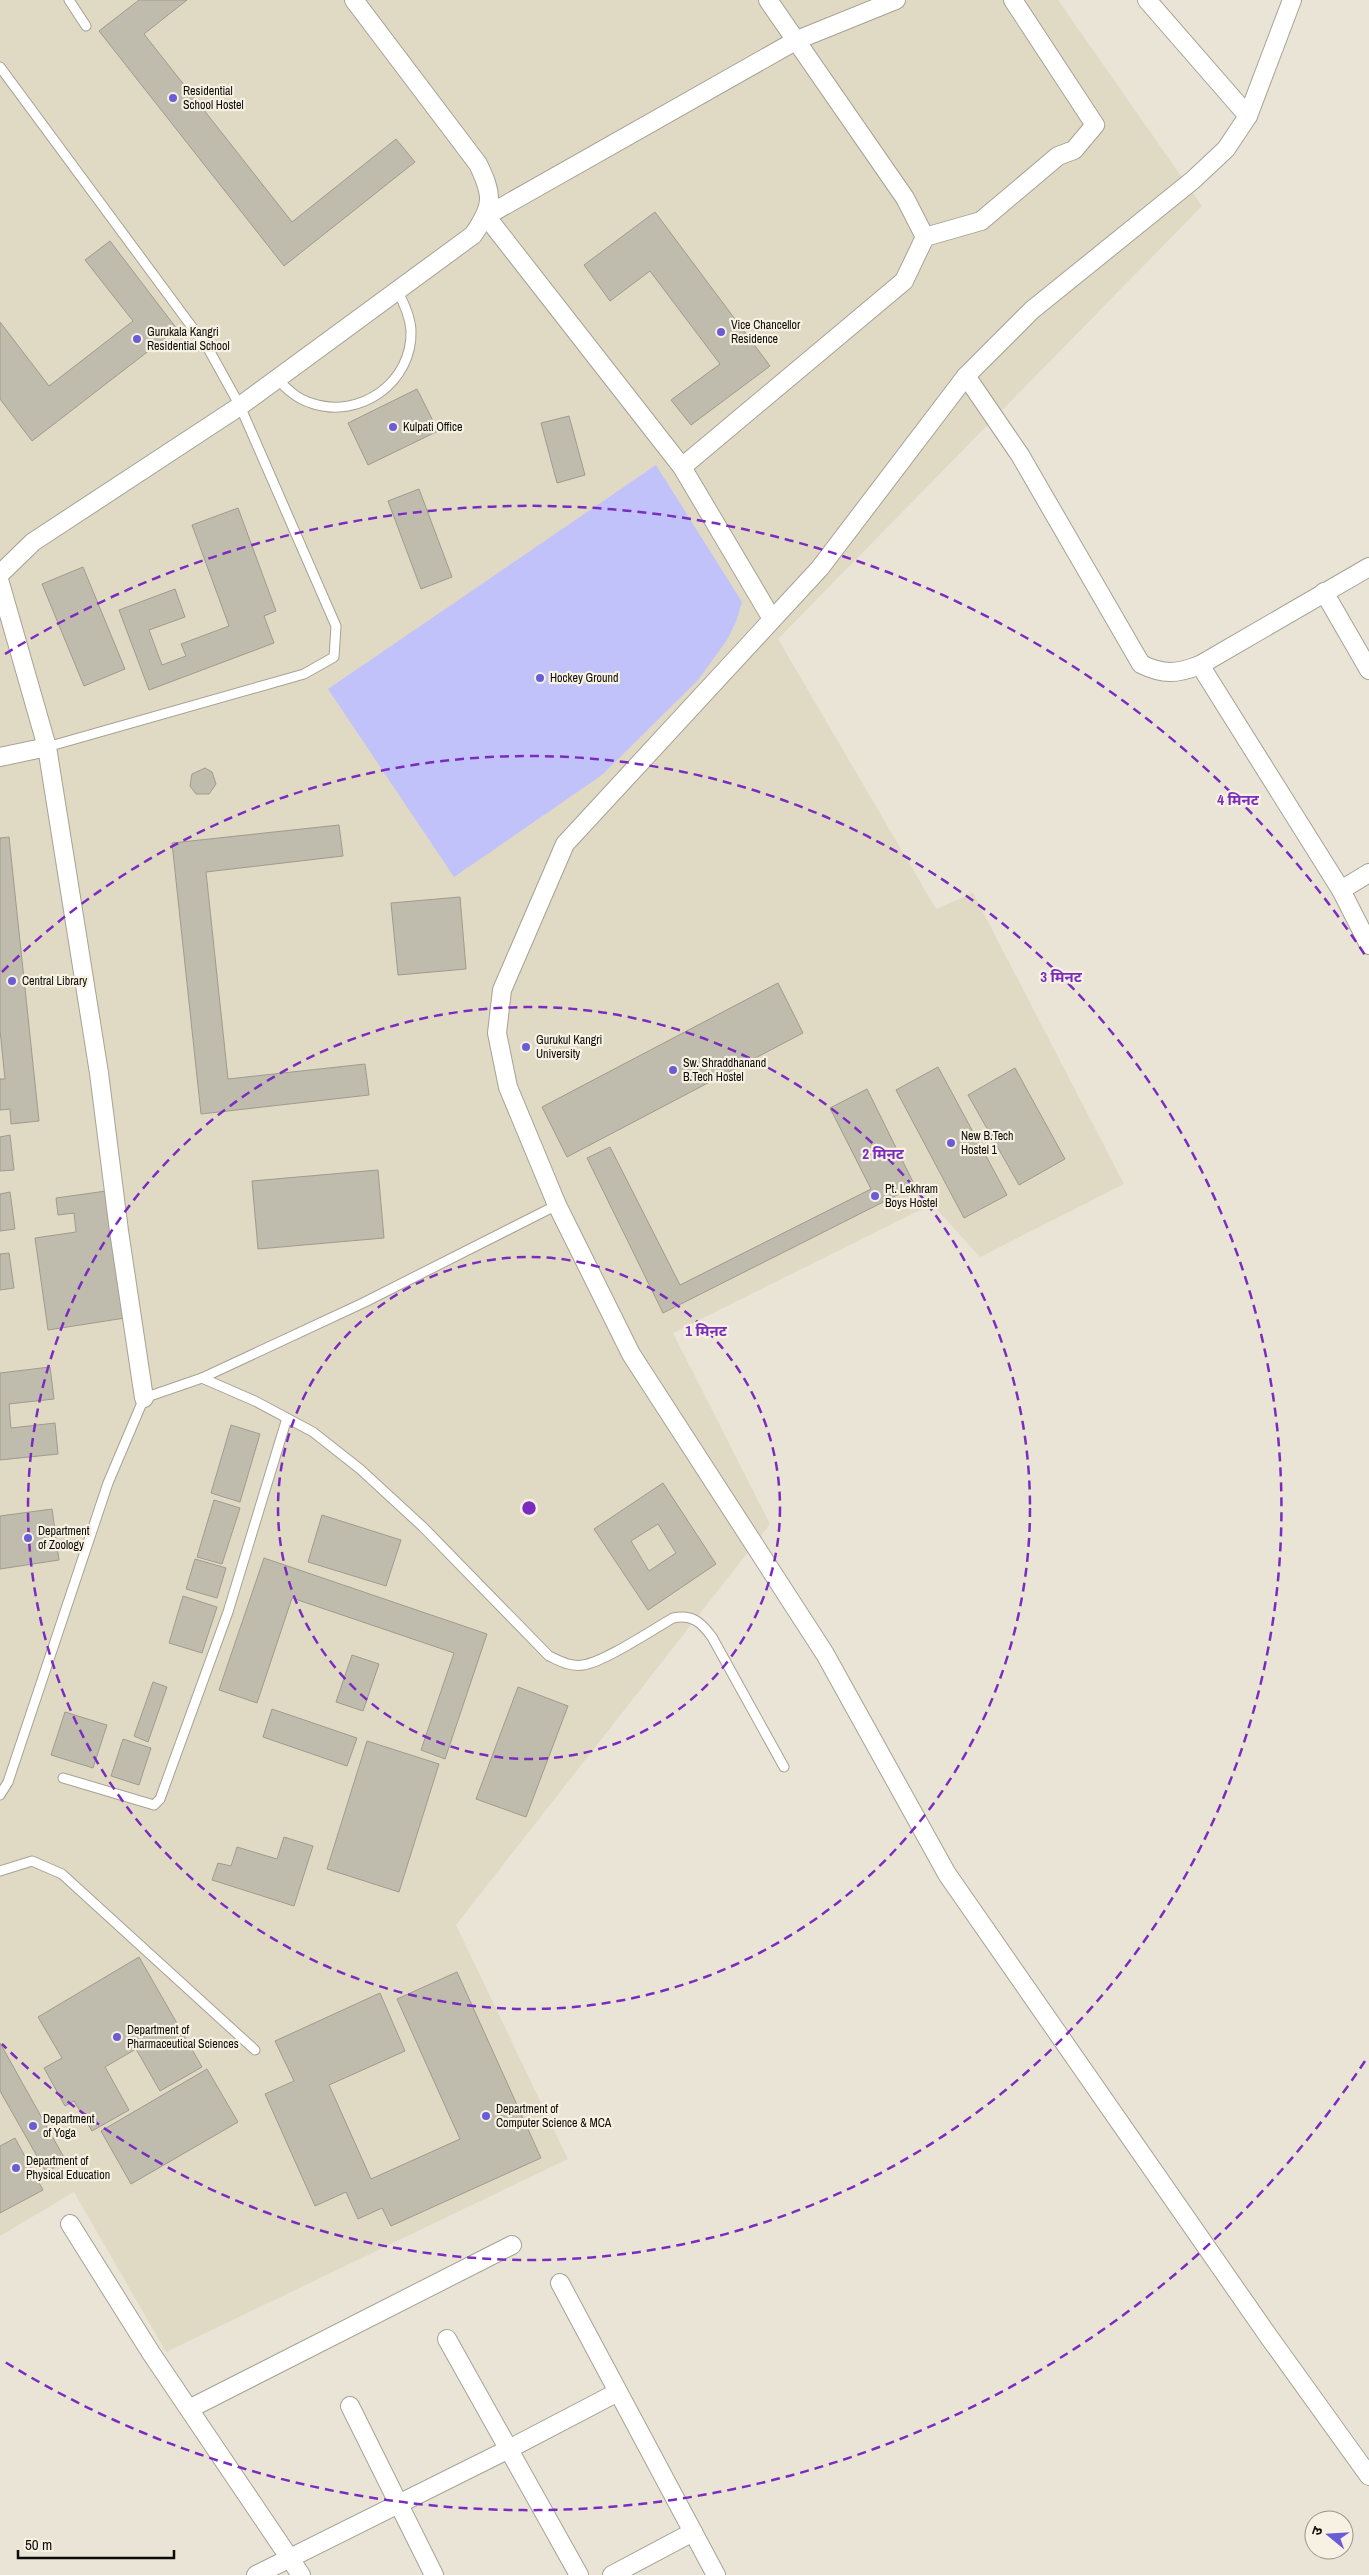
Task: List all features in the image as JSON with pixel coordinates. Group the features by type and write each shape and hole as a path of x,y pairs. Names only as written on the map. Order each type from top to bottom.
{"street":[{"path":"0,574 33,542 48,531 240,406 474,235 486,216 490,189 478,164 354,0"},
{"path":"768,0 905,198 925,237"},
{"path":"486,216 797,40 896,0"},
{"path":"682,467 904,281 925,237 981,221 1058,156 1074,150 1095,125 1013,0"},
{"path":"1147,0 1248,116"},
{"path":"1292,0 1248,116 1226,149 1193,180 1032,310 966,376 820,568 565,844 502,990 497,1033 508,1087 557,1205 631,1354 825,1654 947,1874 1268,2337 1369,2476"},
{"path":"486,216 682,467 772,619"},
{"path":"966,376 1020,455 1141,664 1156,671 1174,674 1200,665 1369,567"},
{"path":"0,583 47,747 99,1073 119,1231 144,1398"},
{"path":"1324,592 1369,670"},
{"path":"1200,665 1341,890 1369,945"},
{"path":"0,757 47,747"},
{"path":"1341,890 1369,873"},
{"path":"70,2224 189,2409 300,2575"},
{"path":"189,2409 512,2245"},
{"path":"560,2283 716,2575"},
{"path":"447,2339 578,2575"},
{"path":"256,2575 509,2449 618,2392"},
{"path":"350,2406 434,2575"},
{"path":"612,2575 693,2532"}],"lane":[{"path":"69,0 86,26"},
{"path":"0,67 209,350 240,406 336,626 334,657 304,674 47,747"},
{"path":"277,379 292,393 310,403 331,408 352,406 371,399 388,387 401,370 409,351 411,330 407,309 397,290"},
{"path":"0,1795 8,1782 108,1483 144,1398 202,1378 363,1303 557,1205"},
{"path":"202,1378 313,1432 360,1469 422,1528 549,1656 564,1663 583,1665 599,1660 673,1618 684,1616 696,1619 712,1637 784,1767"},
{"path":"63,1778 154,1804 160,1798 228,1612 287,1418"},
{"path":"0,1871 32,1862 62,1874 255,2050"}],"shaded area":[{"name":"Gurukul Kangri University","path":"0,0 1058,0 1202,206 778,639 936,909 973,893 1124,1184 980,1257 932,1204 673,1333 770,1524 456,1925 568,2159 166,2352 74,2192 0,2236"},
{"path":"656,465 742,602 736,622 727,640 698,680 602,775 454,877 328,689"}],"building":[{"name":"Residential School Hostel","path":"139,0 187,0 144,34 292,222 396,139 415,162 284,266 99,31"},
{"name":"Vice Chancellor Residence","path":"655,212 770,366 691,425 671,400 720,364 650,271 610,301 584,265"},
{"name":"Gurukala Kangri Residential School","path":"110,241 177,329 32,441 0,399 0,322 49,386 133,321 85,260"},
{"name":"Kulpati Office","path":"417,389 438,431 368,465 348,423"},
{"path":"569,416 585,475 557,483 541,423"},
{"path":"419,489 452,577 421,589 388,501"},
{"path":"238,508 276,611 264,616 274,643 149,690 119,610 175,589 185,617 149,630 162,665 186,656 181,644 229,626 192,525"},
{"path":"83,567 125,669 84,686 42,584"},
{"path":"205,768 212,772 216,784 209,794 196,794 190,786 192,774"},
{"path":"339,825 343,856 206,872 228,1079 365,1064 369,1095 201,1114 172,843"},
{"name":"Central Library","path":"9,837 39,1121 11,1124 10,1109 0,1110 0,1079 5,1079 0,1030 0,838"},
{"path":"460,897 466,969 398,975 391,903"},
{"name":"Sw. Shraddhanand B.Tech Hostel","path":"778,983 803,1033 567,1157 542,1107"},
{"name":"New B.Tech Hostel 1","path":"938,1067 1007,1195 964,1218 896,1090"},
{"path":"1015,1068 1065,1159 1019,1185 968,1095"},
{"name":"Pt. Lekhram Boys Hostel","path":"867,1089 915,1186 663,1313 587,1158 610,1147 680,1285 871,1189 830,1108"},
{"path":"10,1135 14,1170 0,1171 0,1137"},
{"path":"378,1170 384,1238 258,1249 252,1181"},
{"path":"106,1191 125,1318 48,1330 35,1238 76,1232 74,1213 58,1215 56,1198"},
{"path":"10,1192 15,1229 0,1231 0,1194"},
{"path":"9,1253 14,1288 0,1290 0,1254"},
{"path":"50,1367 54,1399 9,1404 11,1428 55,1423 58,1454 0,1460 0,1373"},
{"path":"231,1425 260,1434 240,1502 211,1493"},
{"path":"663,1483 716,1564 648,1610 594,1529","holes":["658,1524 676,1553 649,1571 631,1541"]},
{"path":"214,1500 240,1508 222,1564 197,1557"},
{"name":"Department of Zoology","path":"52,1509 59,1560 0,1569 0,1516"},
{"path":"322,1515 401,1540 386,1586 308,1562"},
{"path":"264,1558 487,1634 445,1759 421,1750 454,1653 292,1598 257,1703 219,1690"},
{"path":"195,1559 226,1568 217,1598 186,1589"},
{"path":"183,1596 217,1607 202,1653 169,1643"},
{"path":"352,1655 379,1664 363,1711 336,1702"},
{"path":"153,1682 167,1687 148,1742 134,1736"},
{"path":"518,1687 568,1706 526,1817 476,1799"},
{"path":"272,1709 357,1738 347,1766 263,1737"},
{"path":"65,1712 107,1725 93,1768 51,1755"},
{"path":"123,1739 151,1748 139,1785 111,1776"},
{"path":"367,1741 439,1764 399,1892 327,1869"},
{"path":"284,1837 313,1846 294,1906 212,1880 218,1863 231,1866 237,1847 277,1859"},
{"name":"Department of Pharmaceutical Sciences","path":"139,1957 202,2067 160,2091 136,2049 105,2067 129,2110 92,2131 74,2101 65,2106 44,2068 62,2058 38,2017"},
{"name":"Department of Computer Science & MCA","path":"457,1972 541,2158 391,2226 382,2208 358,2219 346,2192 315,2206 265,2094 294,2081 275,2041 380,1993 405,2051 329,2085 371,2179 460,2139 397,1999"},
{"name":"Department of Yoga","path":"0,2043 66,2161 46,2172 0,2091"},
{"path":"207,2069 238,2122 131,2184 101,2131"},
{"name":"Department of Physical Education","path":"15,2138 43,2190 0,2213 0,2146"}],"place":[{"name":"Residential School Hostel","path":"173,98"},
{"name":"Vice Chancellor Residence","path":"721,332"},
{"name":"Gurukala Kangri Residential School","path":"137,339"},
{"name":"Kulpati Office","path":"393,427"},
{"name":"Hockey Ground","path":"540,678"},
{"name":"Central Library","path":"12,981"},
{"name":"Gurukul Kangri University","path":"526,1047"},
{"name":"Sw. Shraddhanand B.Tech Hostel","path":"673,1070"},
{"name":"New B.Tech Hostel 1","path":"951,1143"},
{"name":"Pt. Lekhram Boys Hostel","path":"875,1196"},
{"name":"Department of Zoology","path":"28,1538"},
{"name":"Department of Pharmaceutical Sciences","path":"117,2037"},
{"name":"Department of Computer Science & MCA","path":"486,2116"},
{"name":"Department of Yoga","path":"33,2126"},
{"name":"Department of Physical Education","path":"16,2168"}]}
